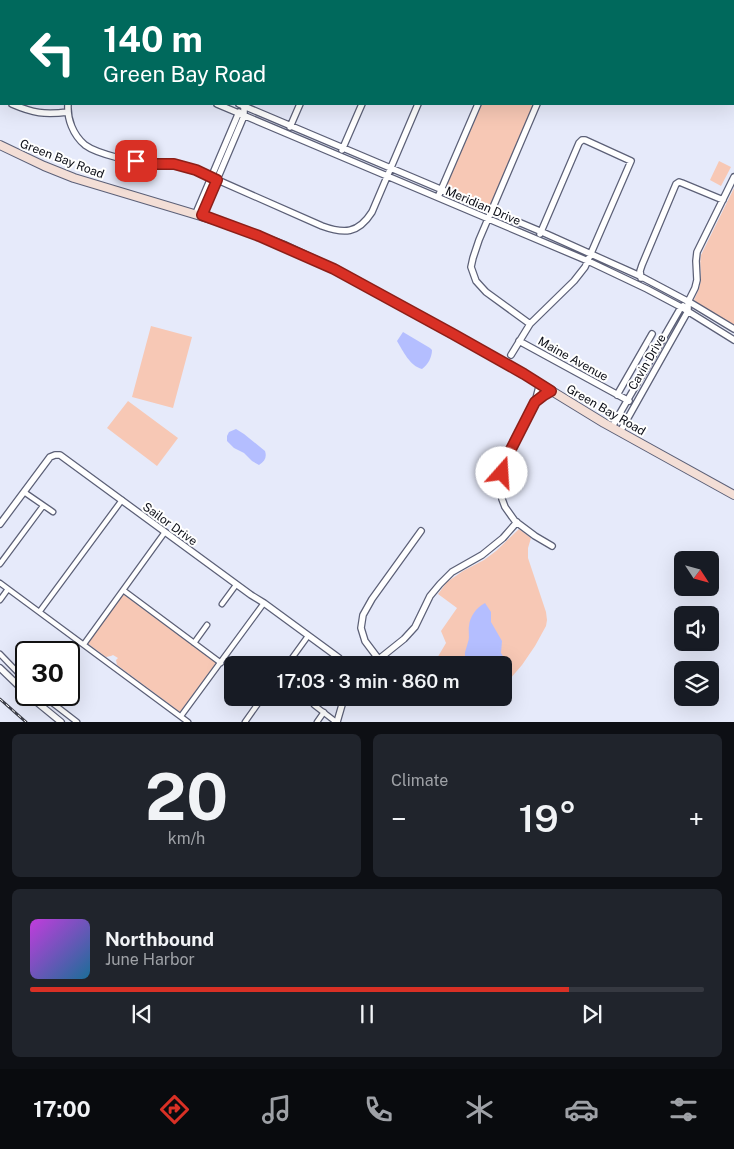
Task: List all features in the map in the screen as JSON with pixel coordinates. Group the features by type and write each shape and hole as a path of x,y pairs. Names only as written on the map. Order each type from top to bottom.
{"main road":[{"name":"Green Bay Road","path":"0,145 29,160 66,175 199,214 259,236 334,269 453,334 616,430 734,495"}],"street":[{"path":"15,105 38,113 68,112"},
{"path":"68,105 69,120 73,130 85,145 95,150 136,161 152,164 174,164 191,168 322,226 342,232 359,227 367,220 388,176 418,105"},
{"name":"Meridian Drive","path":"219,105 588,261 681,307 734,340"},
{"path":"199,214 210,177 242,105"},
{"path":"199,214 217,180 244,116 242,105"},
{"name":"Meridian Drive","path":"244,105 542,232 640,276 734,329"},
{"path":"288,134 300,105"},
{"path":"340,155 362,105"},
{"path":"438,197 478,105"},
{"path":"530,324 486,292 476,281 472,267 479,240 537,105"},
{"path":"511,355 530,324 583,271 631,161 582,140 579,143 538,240"},
{"name":"Cavin Drive","path":"616,430 635,404 688,311 688,302 697,280 697,252 734,177"},
{"path":"642,287 640,276 642,265 676,184 678,182 682,183 723,200"},
{"name":"Cavin Drive","path":"616,430 627,400 681,307 688,302"},
{"name":"Maine Avenue","path":"617,395 652,334"},
{"name":"Maine Avenue","path":"519,341 635,404"},
{"path":"540,384 535,402 506,459 502,473 501,489 505,507 517,522 552,546"},
{"path":"535,402 551,391"},
{"name":"Sailor Drive","path":"0,524 50,458 60,455 236,585 336,656"},
{"path":"24,492 53,512"},
{"path":"40,612 122,500"},
{"path":"0,564 43,506"},
{"path":"383,656 404,639 415,626 430,596 452,572 482,555 503,538 517,522"},
{"path":"377,656 365,642 361,628 363,615 372,599 421,531"},
{"path":"84,644 165,532"},
{"path":"0,583 188,722"},
{"path":"222,604 236,585"},
{"path":"0,600 8,589"},
{"path":"123,590 221,663"},
{"path":"182,716 264,604"},
{"path":"194,643 207,625"},
{"path":"294,656 308,636"},
{"path":"0,654 15,670"},
{"path":"0,668 15,682"},
{"path":"42,706 61,722"},
{"path":"56,706 77,722"},
{"path":"245,722 256,706"},
{"path":"315,706 337,722 342,706"},
{"path":"317,722 324,712"}],"shaded area":[{"path":"482,105 534,105 493,203 490,206 446,187"},
{"path":"719,161 731,167 721,186 710,180"},
{"path":"734,188 734,327 694,300 700,285 701,255"},
{"path":"151,326 192,337 173,408 132,397"},
{"path":"128,401 178,438 157,466 107,428"},
{"path":"519,529 531,538 528,558 546,612 546,626 535,646 512,677 512,656 438,656 446,643 441,631 457,608 438,594 447,582 496,551"},
{"path":"123,594 216,663 180,712 117,665 116,660 118,658 113,655 106,657 87,643"}],"water":[{"path":"403,332 432,350 429,361 422,369 410,361 397,341"},
{"path":"236,429 265,451 265,459 259,465 227,441 229,432"},
{"path":"485,603 491,612 491,622 502,641 501,653 503,656 465,656 471,619 479,607"}],"railway":[{"path":"0,699 26,722"}],"route":[{"path":"136,161 186,166 217,180 202,215 295,251 354,279 551,391 535,402 506,459 502,473"}]}
